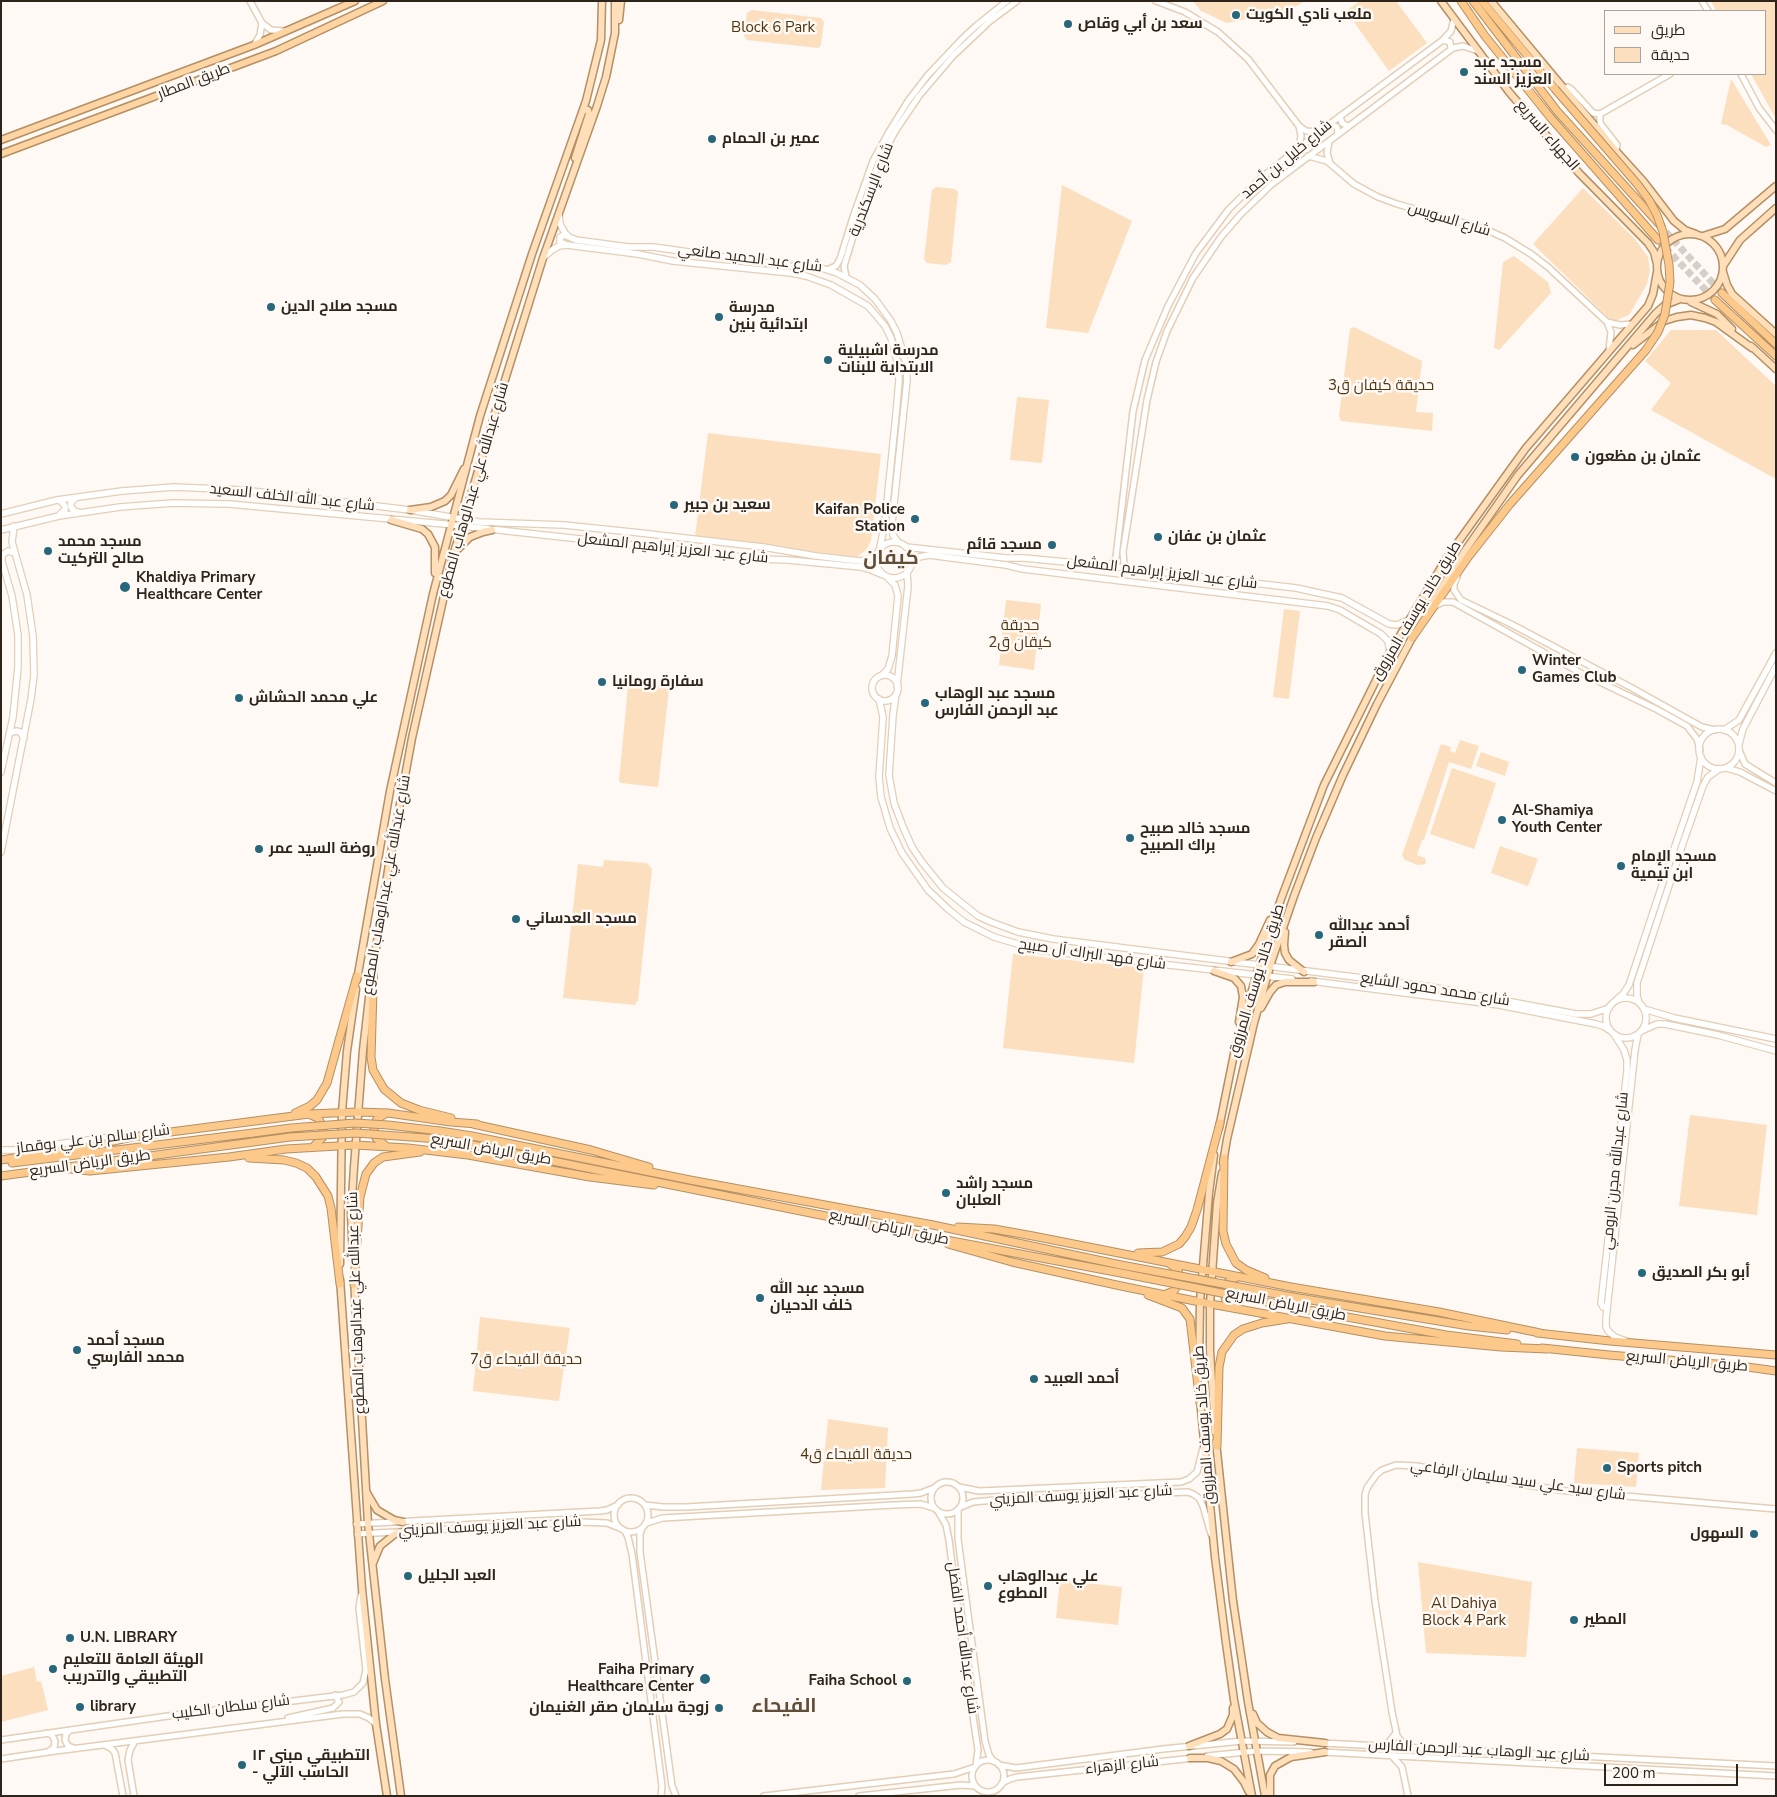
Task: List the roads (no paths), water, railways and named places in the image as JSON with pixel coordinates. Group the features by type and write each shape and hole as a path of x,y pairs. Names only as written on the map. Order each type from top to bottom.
{"highway":[{"name":"طريق المطار","path":"1,140 285,32 355,1"},
{"name":"طريق المطار","path":"1,154 276,51 383,1"},
{"name":"الجهراء السريع","path":"1461,1 1550,117 1658,240"},
{"name":"الجهراء السريع","path":"1473,1 1557,111 1666,232"},
{"path":"1412,638 1469,556 1510,504 1646,350 1658,332 1665,314 1670,282 1663,232 1649,200 1482,1"},
{"path":"71,128 66,125 68,120 118,100 130,92"},
{"path":"1722,293 1776,344"},
{"path":"1715,300 1776,356"},
{"path":"374,957 371,1057 373,1070 384,1089 402,1103 418,1110 591,1150 690,1180"},
{"path":"259,1121 300,1112 317,1100 331,1072 357,976"},
{"path":"1,1162 132,1137 309,1114 342,1112 388,1113 477,1124"},
{"path":"386,1146 380,1143 374,1132 377,1119 388,1113"},
{"path":"309,1114 318,1118 324,1127 323,1137 320,1142 312,1147"},
{"name":"طريق الرياض السريع","path":"1,1162 291,1128 356,1123 440,1131 933,1225 1121,1269 1292,1306 1446,1334 1547,1349 1740,1366 1776,1371"},
{"path":"1112,1251 1162,1252 1179,1244 1185,1237 1192,1227 1220,1123"},
{"name":"طريق الرياض السريع","path":"1,1176 290,1137 356,1133 439,1139 924,1236 1469,1326 1584,1339 1776,1355"},
{"path":"61,1168 90,1171 312,1147 355,1145 386,1146 468,1155 590,1178 677,1186"},
{"path":"354,1284 360,1197 366,1174 374,1163 383,1157 433,1151"},
{"path":"229,1157 284,1160 306,1168 316,1177 328,1196 331,1208 340,1284"},
{"path":"1224,1158 1223,1231 1230,1253 1236,1263 1246,1270 1291,1287"},
{"path":"933,1225 994,1229 1291,1287 1439,1312 1540,1333"},
{"path":"924,1236 969,1251 1012,1262 1122,1286 1385,1336 1501,1347 1547,1349"},
{"path":"1164,1294 1174,1291 1180,1281 1178,1270 1169,1263"},
{"path":"1237,1308 1231,1306 1226,1301 1224,1294 1228,1282 1240,1277"},
{"path":"1122,1286 1173,1304 1186,1312 1192,1326 1200,1403"},
{"path":"1217,1446 1219,1367 1224,1347 1234,1335 1252,1325 1295,1318"}],"main road":[{"name":"شارع عبدالله علي عبدالوهاب المطوع","path":"387,1796 376,1724 356,1524 340,1284 341,1145 347,1051 357,976 390,791 433,594 480,416 595,68 601,40 602,1"},
{"name":"شارع عبدالله علي عبدالوهاب المطوع","path":"401,1796 372,1572 365,1484 351,1214 355,1145 368,1002 389,864 412,738 453,556 543,258 606,77 615,33 616,1"},
{"path":"615,33 621,1"},
{"name":"الجهراء السريع","path":"1441,1 1509,92 1579,174 1648,243 1654,252 1656,264"},
{"path":"1491,1 1644,182 1674,221 1685,230 1699,235 1715,245 1722,258 1727,286 1732,294 1776,334"},
{"path":"574,172 577,151 589,114 588,110 583,109"},
{"path":"1776,186 1725,229 1699,235 1678,236 1670,240 1658,255 1656,264 1662,286 1667,292 1717,314 1776,369"},
{"path":"1687,300 1701,298 1713,291 1740,240 1776,208"},
{"path":"558,214 560,224 569,237"},
{"path":"567,245 560,242 560,237 564,235 569,237"},
{"name":"شارع عبد الحميد صانعي","path":"569,237 576,240 620,246 653,247 780,265 829,269 860,285 876,299 897,333 906,363 906,395 892,523 893,535 898,542"},
{"path":"543,258 559,246 567,245"},
{"name":"شارع عبد الحميد صانعي","path":"567,245 693,263 790,272 814,278 854,297 868,306 885,326 891,338 898,365 896,414 885,522 880,547"},
{"path":"652,258 648,252 653,247"},
{"path":"693,263 698,258 694,252"},
{"path":"814,278 810,272 815,267"},
{"name":"طريق خالد يوسف المرزوق","path":"1251,1796 1234,1700 1216,1558 1200,1403 1199,1371 1200,1302 1208,1193 1235,1048 1281,899 1324,785 1390,652 1408,620 1470,523 1526,448 1651,301 1657,272"},
{"path":"854,297 861,294 863,290 860,285"},
{"name":"طريق خالد يوسف المرزوق","path":"1265,1796 1254,1741 1233,1602 1210,1360 1210,1304 1217,1203 1227,1138 1266,978 1316,838 1343,775 1377,704 1442,586 1518,475 1658,311 1680,299"},
{"path":"1617,358 1656,326 1668,320 1686,316 1702,317 1716,322 1752,348"},
{"path":"1496,505 1513,476 1532,451 1530,448 1526,448"},
{"path":"410,510 432,507 445,501 451,495 458,479 468,464"},
{"name":"شارع عبد الله الخلف السعيد","path":"1,514 57,500 122,491 174,487 257,491 410,510 464,519"},
{"path":"78,497 71,502 71,507 74,511 78,512"},
{"path":"317,513 322,507 318,499"},
{"path":"57,500 61,501 65,506 63,513 59,516"},
{"name":"شارع عبد الله الخلف السعيد","path":"1,530 78,512 140,504 173,503 229,504 462,527"},
{"name":"شارع عبد العزيز إبراهيم المشعل","path":"464,519 509,524 564,525 670,536 860,561 875,558"},
{"path":"391,520 422,529 432,540 435,547 436,563 433,594"},
{"path":"563,538 560,531 564,525"},
{"path":"1,852 28,718 33,682 33,636 27,595 12,542 14,526"},
{"name":"شارع عبد العزيز إبراهيم المشعل","path":"462,527 762,559 861,567 885,577"},
{"path":"453,556 459,547 470,537 492,530"},
{"path":"656,535 661,538 661,541 656,548"},
{"path":"669,549 666,542 670,536"},
{"path":"885,577 898,578 907,573 912,564 912,558 906,547 898,542 892,542 880,547 875,558 876,568 885,577 896,585 898,596 892,656 888,669 876,678 872,686 875,695 879,699 889,700 896,694 898,686 908,586 907,573"},
{"path":"762,559 767,553 763,547"},
{"name":"شارع عبد العزيز إبراهيم المشعل","path":"906,547 1006,558 1066,561 1309,590 1342,598 1394,625 1408,620"},
{"path":"1,772 18,685 18,635 12,596 1,558 8,551 15,553"},
{"name":"شارع عبد العزيز إبراهيم المشعل","path":"912,564 919,557 929,555 1006,564 1023,569 1320,605 1340,610 1385,637 1390,652"},
{"path":"1023,569 1020,563 1024,558"},
{"path":"1065,574 1069,568 1066,561"},
{"path":"1080,563 1076,569 1080,576"},
{"path":"1152,584 1158,582 1159,578 1154,571"},
{"path":"1170,573 1165,580 1170,586"},
{"path":"1307,603 1312,597 1309,590"},
{"path":"1320,605 1318,598 1322,593"},
{"path":"1368,626 1375,622 1375,616"},
{"path":"1724,730 1739,720 1776,653"},
{"path":"1640,1032 1646,1020 1644,1009 1639,1003 1637,996 1637,983 1678,855 1703,786 1708,778 1735,761 1743,729 1776,666"},
{"path":"882,675 892,677 898,686"},
{"name":"شارع فهد البراك آل صبيح","path":"896,694 888,764 892,792 901,821 912,847 943,888 978,916 1034,936 1259,966"},
{"name":"شارع فهد البراك آل صبيح","path":"879,699 883,717 879,777 890,828 902,853 928,890 964,922 985,933 1018,946 1038,950 1266,978"},
{"path":"13,717 20,722 28,718"},
{"path":"1343,775 1340,778 1336,777 1334,772 1356,720"},
{"path":"1739,748 1734,736 1724,730 1716,730 1702,739 1697,782 1629,984 1623,994 1609,1008 1606,1022 1612,1032 1618,1036 1629,1038 1657,1024 1666,1024 1718,1035 1776,1051"},
{"path":"10,733 16,731 22,734 24,738"},
{"path":"1701,757 1709,766 1723,768"},
{"path":"890,828 898,828 901,821"},
{"path":"936,898 934,895 935,889 943,888"},
{"path":"1294,896 1285,932 1284,948 1287,957 1304,972"},
{"path":"1232,962 1246,957 1255,950 1281,899"},
{"path":"973,926 979,924 978,916"},
{"path":"985,933 983,927 991,922"},
{"path":"1128,960 1133,953 1130,948"},
{"path":"1143,962 1139,957 1145,950"},
{"name":"شارع محمد حمود الشايع","path":"1259,966 1426,986 1576,1014 1591,1014 1609,1008"},
{"path":"1214,971 1234,978 1242,988 1243,997 1235,1048"},
{"name":"شارع محمد حمود الشايع","path":"1266,978 1314,982 1500,1005 1566,1017 1603,1026 1612,1032"},
{"path":"1372,989 1367,985 1369,980 1373,979"},
{"path":"1254,1023 1267,996 1276,985 1285,982 1314,982"},
{"path":"1426,986 1430,991 1427,996"},
{"path":"1614,1002 1627,998 1639,1003"},
{"path":"1644,1009 1674,1018 1776,1039"},
{"name":"شارع عبدالله مجرن الرومي","path":"1607,1308 1603,1307 1602,1303 1627,1071 1624,1050 1612,1032"},
{"name":"شارع عبدالله مجرن الرومي","path":"1640,1032 1635,1050 1606,1326 1609,1332 1623,1340 1650,1344"},
{"name":"شارع سالم بن علي بوقماز","path":"1,1150 14,1150 159,1130 185,1130"},
{"path":"365,1484 367,1494 377,1510 394,1520 403,1522"},
{"path":"372,1572 380,1546 387,1539 403,1532"},
{"path":"1189,1746 1220,1734 1226,1729 1233,1715 1234,1700"},
{"path":"1248,1702 1257,1723 1267,1732 1278,1738 1325,1743"},
{"path":"1270,1796 1270,1775 1275,1766 1291,1757 1325,1752"},
{"path":"1190,1758 1208,1758 1221,1761 1234,1770 1244,1782 1251,1796"}],"street":[{"path":"250,1 262,24 271,30 285,32"},
{"name":"شارع الإسكندرية","path":"846,277 844,266 845,254 854,214 873,161 890,130 908,101 928,75 963,38 1008,1"},
{"name":"شارع الإسكندرية","path":"829,269 836,266 845,254 880,159 919,96 953,56 990,21 1017,1"},
{"path":"1156,1 1198,19 1218,32 1248,59 1298,126 1306,131 1319,132"},
{"name":"شارع خليل بن أحمد","path":"1108,566 1116,557 1133,411 1148,352 1168,306 1195,256 1213,229 1243,195 1287,156 1443,40 1451,30 1454,19"},
{"path":"254,44 260,35 262,24"},
{"path":"1443,40 1450,42 1451,49 1456,46 1463,46 1478,51"},
{"name":"شارع خليل بن أحمد","path":"1129,568 1124,564 1123,552 1147,400 1158,356 1175,312 1203,263 1221,237 1255,200 1293,167 1451,49"},
{"path":"1565,88 1571,89 1592,112 1600,114 1668,75"},
{"path":"1742,75 1759,108 1776,130"},
{"path":"1600,114 1600,122 1617,145 1616,151"},
{"path":"1340,116 1342,123 1348,126"},
{"path":"1330,124 1336,127 1338,134"},
{"path":"1298,126 1300,136 1299,147"},
{"path":"1328,142 1327,153 1331,164"},
{"path":"1287,156 1288,163 1293,167"},
{"name":"شارع السويس","path":"1308,156 1322,159 1331,164 1354,184 1378,197 1485,229 1505,238 1548,267 1607,322"},
{"path":"1213,229 1219,231 1221,237"},
{"path":"1195,256 1196,261 1203,263"},
{"path":"1607,322 1620,325 1632,324"},
{"path":"1607,322 1611,332 1609,350"},
{"path":"1148,352 1154,351 1158,356"},
{"path":"1136,397 1142,402 1147,400"},
{"path":"1133,411 1139,410 1144,414"},
{"path":"1126,473 1129,476 1136,474"},
{"path":"1469,556 1454,584 1457,596 1461,600 1512,624 1696,724 1716,730"},
{"path":"1434,607 1443,602 1453,602 1507,633 1687,726 1696,739 1700,750"},
{"path":"1507,633 1504,630 1504,625 1512,624"},
{"path":"1609,687 1616,685 1613,678"},
{"path":"1739,748 1741,758 1745,764 1776,783"},
{"path":"1723,768 1740,772 1776,791"},
{"name":"شارع عبد العزيز يوسف المزيني","path":"959,1487 979,1491 1181,1482 1189,1479 1197,1472 1204,1443"},
{"name":"شارع سيد علي سيد سليمان الرفاعي","path":"1406,1748 1396,1733 1375,1601 1365,1514 1367,1488 1382,1470 1396,1465 1417,1466 1567,1491 1776,1509"},
{"path":"623,1530 636,1532 644,1525 663,1518 913,1504 928,1505 939,1513 951,1514 960,1509 964,1497 959,1487 954,1483 945,1482 921,1493 913,1494 663,1507 645,1505 634,1499 625,1500 618,1504 614,1518 630,1544 661,1779 661,1796"},
{"path":"1144,1483 1148,1487 1148,1490 1145,1492"},
{"path":"1110,1484 1108,1490 1111,1494"},
{"path":"1098,1485 1102,1489 1100,1494"},
{"path":"934,1488 931,1496 934,1508"},
{"name":"شارع عبد العزيز يوسف المزيني","path":"960,1509 979,1502 1100,1494 1188,1492 1194,1494 1203,1506 1216,1558"},
{"path":"913,1494 917,1498 913,1504"},
{"path":"856,1497 854,1502 858,1507"},
{"path":"843,1498 848,1502 846,1508"},
{"name":"شارع عبد العزيز يوسف المزيني","path":"356,1524 600,1511 607,1510 618,1504"},
{"path":"645,1505 648,1514 640,1534 639,1544 672,1786 676,1796"},
{"name":"شارع عبدالله أحمد الفضل","path":"960,1509 957,1529 985,1741 993,1761"},
{"name":"شارع عبدالله أحمد الفضل","path":"939,1513 947,1530 977,1743 978,1758 975,1766"},
{"path":"546,1514 551,1518 548,1524"},
{"path":"472,1517 468,1523 473,1528"},
{"name":"شارع عبد العزيز يوسف المزيني","path":"357,1534 600,1522 614,1525 623,1530"},
{"path":"947,1530 952,1526 957,1529"},
{"path":"630,1544 634,1542 639,1544"},
{"name":"شارع سلطان الكليب","path":"1,1740 354,1692 365,1678 359,1608 362,1589"},
{"path":"640,1618 645,1620 648,1616"},
{"path":"641,1631 645,1628 650,1630"},
{"path":"969,1688 974,1689 978,1686"},
{"path":"265,1724 333,1708 339,1702 336,1695"},
{"path":"971,1701 976,1698 980,1699"},
{"name":"شارع سلطان الكليب","path":"1,1759 350,1713 360,1714 376,1724"},
{"path":"72,1730 66,1734 65,1740 68,1746 75,1748"},
{"path":"45,1733 52,1735 56,1741 54,1748 48,1752"},
{"path":"1385,1747 1396,1733"},
{"path":"134,1796 129,1766 130,1750 135,1741"},
{"path":"977,1743 981,1745 985,1741"},
{"name":"شارع عبد الوهاب عبد الرحمن الفارس","path":"1242,1742 1325,1743 1776,1766"},
{"name":"شارع الزهراء","path":"999,1765 1016,1768 1189,1746 1242,1742"},
{"path":"104,1745 114,1751 124,1796"},
{"path":"1350,1754 1353,1751 1351,1745"},
{"path":"1360,1754 1358,1749 1361,1746"},
{"name":"شارع عبد الوهاب عبد الرحمن الفارس","path":"1244,1752 1325,1752 1776,1776"},
{"name":"شارع الزهراء","path":"1001,1785 1017,1777 1244,1752"},
{"path":"1550,1755 1554,1757 1555,1761 1551,1765"},
{"path":"1392,1756 1400,1762 1408,1796"},
{"path":"1564,1756 1561,1759 1564,1765"},
{"path":"1403,1771 1412,1757"},
{"path":"1081,1760 1078,1765 1082,1770"},
{"path":"764,1796 954,1774 983,1761 993,1761 1003,1771 998,1796"},
{"path":"1067,1762 1072,1766 1069,1772"},
{"path":"1706,1762 1710,1767 1707,1773"},
{"path":"1717,1763 1714,1768 1717,1773"},
{"path":"118,1767 123,1764 129,1766"},
{"path":"975,1766 972,1778 983,1796"},
{"path":"661,1779 667,1783 671,1777"},
{"path":"901,1781 897,1786 902,1791"},
{"path":"884,1783 888,1787 885,1793"},
{"path":"859,1796 961,1785 987,1792 1001,1785"}],"tunnel":[{"path":"1666,232 1722,293"},
{"path":"1658,240 1715,300"}],"place":[{"name":"ملعب نادي الكويت","path":"1236,15"},
{"name":"سعد بن أبي وقاص","path":"1068,24"},
{"name":"مسجد عبد العزيز السند","path":"1464,72"},
{"name":"عمير بن الحمام","path":"712,139"},
{"name":"مسجد صلاح الدين","path":"271,307"},
{"name":"مدرسة ابتدائية بنين","path":"719,317"},
{"name":"مدرسة اشبيلية الابتداية للبنات","path":"828,360"},
{"name":"عثمان بن مظعون","path":"1575,457"},
{"name":"سعيد بن جبير","path":"674,505"},
{"name":"Kaifan Police Station","path":"915,519"},
{"name":"عثمان بن عفان","path":"1158,537"},
{"name":"مسجد قائم","path":"1052,545"},
{"name":"مسجد محمد صالح التركيت","path":"48,551"},
{"name":"Khaldiya Primary Healthcare Center","path":"125,587"},
{"name":"Winter Games Club","path":"1522,670"},
{"name":"سفارة رومانيا","path":"602,682"},
{"name":"علي محمد الحشاش","path":"239,698"},
{"name":"مسجد عبد الوهاب عبد الرحمن الفارس","path":"925,703"},
{"name":"Al-Shamiya Youth Center","path":"1502,820"},
{"name":"مسجد خالد صبيح براك الصبيح","path":"1130,838"},
{"name":"روضة السيد عمر","path":"259,849"},
{"name":"مسجد الإمام ابن تيمية","path":"1621,866"},
{"name":"مسجد العدساني","path":"516,919"},
{"name":"أحمد عبدالله الصقر","path":"1319,935"},
{"name":"مسجد راشد العلبان","path":"946,1193"},
{"name":"أبو بكر الصديق","path":"1642,1273"},
{"name":"مسجد عبد الله خلف الدحيان","path":"760,1298"},
{"name":"مسجد أحمد محمد الفارسي","path":"77,1350"},
{"name":"أحمد العبيد","path":"1034,1379"},
{"name":"Sports pitch","path":"1607,1468"},
{"name":"السهول","path":"1754,1534"},
{"name":"العبد الجليل","path":"408,1576"},
{"name":"علي عبدالوهاب المطوع","path":"988,1586"},
{"name":"المطير","path":"1574,1620"},
{"name":"U.N. LIBRARY","path":"70,1638"},
{"name":"الهيئة العامة للتعليم التطبيقي والتدريب","path":"53,1669"},
{"name":"Faiha Primary Healthcare Center","path":"705,1679"},
{"name":"Faiha School","path":"907,1681"},
{"name":"library","path":"80,1707"},
{"name":"زوجة سليمان صقر الغنيمان","path":"719,1708"},
{"name":"التطبيقي مبنى ١٢ - الحاسب الآلي","path":"242,1765"}],"district":[{"name":"كيفان","path":"891,559"},
{"name":"الفيحاء","path":"784,1707"}],"park label":[{"name":"Block 6 Park","path":"773,28"},
{"name":"حديقة كيفان ق3","path":"1381,386"},
{"name":"حديقة كيقان ق2","path":"1020,634"},
{"name":"حديقة الفيحاء ق7","path":"526,1360"},
{"name":"حديقة الفيحاء ق4","path":"856,1455"},
{"name":"Al Dahiya Block 4 Park","path":"1464,1612"}]}
